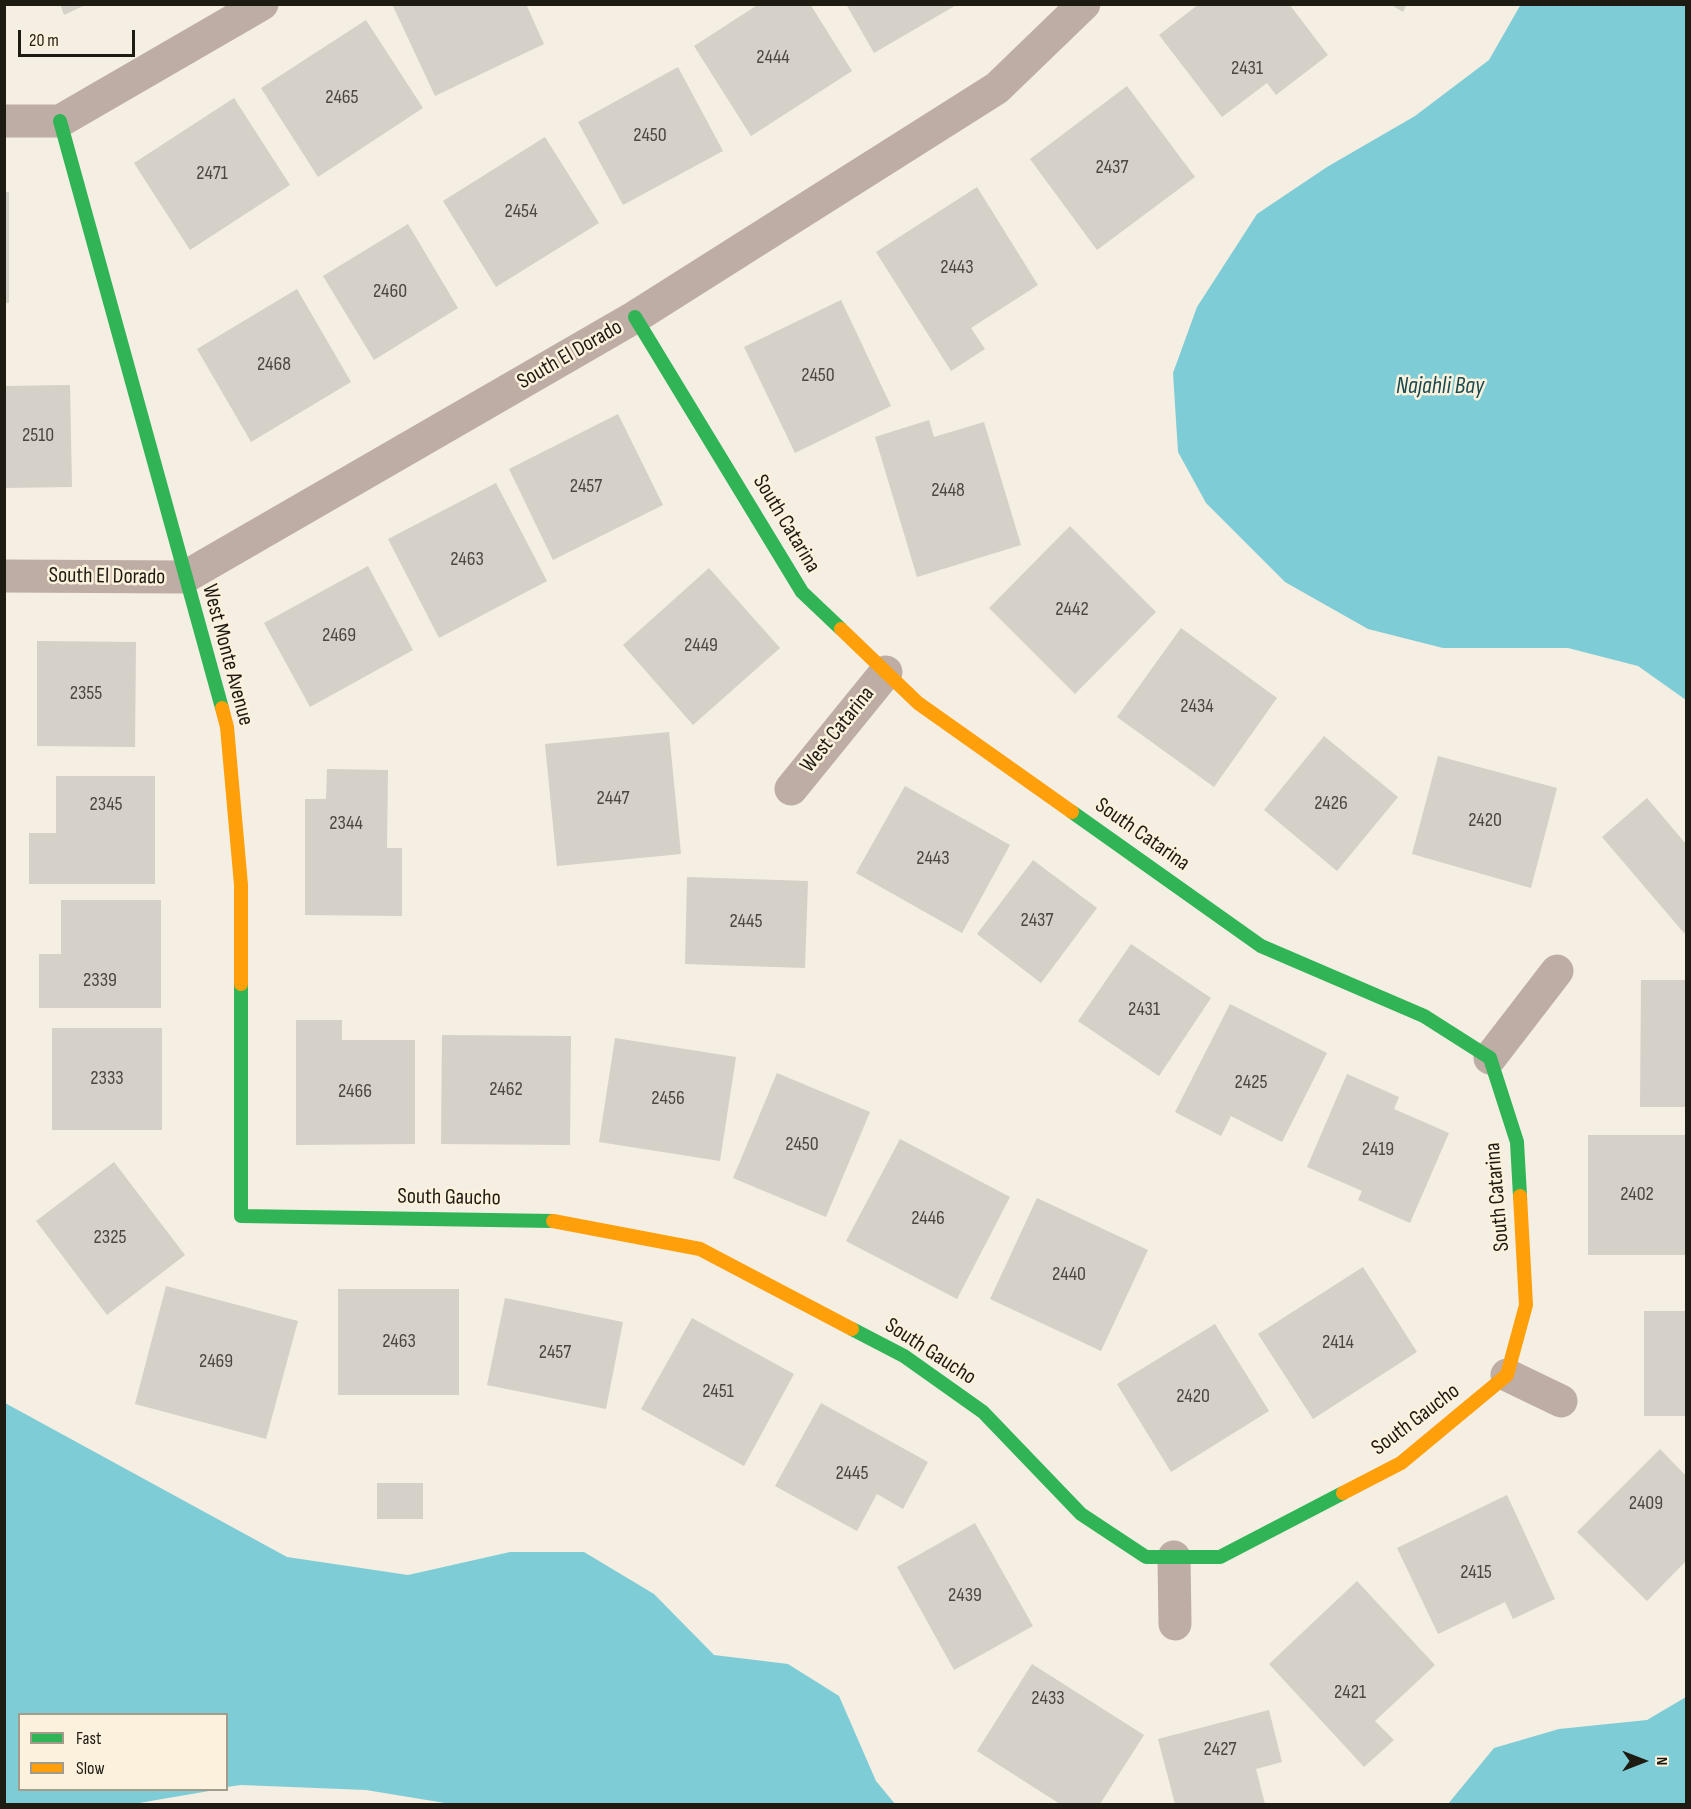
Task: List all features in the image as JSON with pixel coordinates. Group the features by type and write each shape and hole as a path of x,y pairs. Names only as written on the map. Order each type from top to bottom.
{"street":[{"path":"4,121 60,121 262,4"},
{"name":"South El Dorado","path":"4,576 185,578 635,317 997,88 1084,4"},
{"name":"West Monte Avenue","path":"60,121 227,727 241,885 241,1216"},
{"name":"South Catarina","path":"635,317 802,592 918,704 1262,946 1424,1016 1490,1058 1517,1142 1526,1293 1526,1305 1507,1375"},
{"name":"West Catarina","path":"791,789 886,672"},
{"path":"1490,1058 1557,971"},
{"name":"South Gaucho","path":"241,1216 556,1221 700,1249 904,1356 983,1412 1081,1514 1146,1557 1220,1557 1401,1463 1507,1375"},
{"path":"1507,1375 1561,1401"},
{"path":"1174,1557 1175,1624"}],"water":[{"name":"Najahli Bay","path":"1521,4 1686,5 1686,700 1638,666 1568,648 1443,648 1368,629 1285,582 1206,503 1178,452 1173,373 1197,307 1257,214 1327,167 1415,116 1489,60"},
{"path":"5,1403 287,1557 408,1575 510,1552 584,1552 654,1594 714,1655 788,1664 839,1696 876,1781 895,1804 451,1804 366,1790 241,1785 228,1787 228,1713 18,1713 18,1791 209,1791 133,1804 5,1804"},
{"path":"1686,1697 1686,1804 1448,1804 1494,1748 1559,1729 1647,1720"}],"building":[{"path":"60,4 87,4 64,15"},
{"path":"392,4 526,4 544,44 435,96"},
{"path":"759,4 810,4 852,71 751,136 694,46"},
{"path":"846,4 958,4 874,53"},
{"path":"1199,4 1289,4 1328,55 1276,95 1267,83 1222,117 1159,35"},
{"path":"1390,4 1407,4 1403,12"},
{"path":"366,20 423,108 318,177 261,88"},
{"path":"678,67 723,151 623,205 578,122"},
{"path":"1127,86 1195,177 1097,250 1030,159"},
{"path":"234,98 290,185 190,250 134,163"},
{"path":"545,137 599,223 496,287 443,201"},
{"path":"977,187 1038,285 971,328 985,349 951,371 876,252"},
{"path":"4,192 9,192 9,303 4,303"},
{"path":"408,224 458,308 374,360 323,276"},
{"path":"297,289 351,382 251,442 197,349"},
{"path":"841,300 891,406 795,453 744,347"},
{"path":"70,385 72,487 4,488 4,386"},
{"path":"618,414 663,505 553,560 509,469"},
{"path":"929,420 934,437 984,422 1021,545 917,577 875,437"},
{"path":"496,483 547,581 439,638 388,539"},
{"path":"1070,526 1156,612 1075,694 989,608"},
{"path":"368,566 413,650 310,707 264,623"},
{"path":"709,568 780,648 693,725 623,645"},
{"path":"1181,628 1277,698 1214,787 1117,717"},
{"path":"37,641 136,642 135,747 37,746"},
{"path":"669,732 681,854 557,866 545,744"},
{"path":"1324,736 1398,797 1337,871 1264,810"},
{"path":"1438,756 1557,788 1531,888 1412,854"},
{"path":"327,769 388,770 387,848 402,848 402,916 305,915 305,799 326,799"},
{"path":"56,776 155,776 155,884 29,884 29,833 56,833"},
{"path":"905,786 1010,845 962,933 856,873"},
{"path":"1647,798 1686,844 1686,931 1684,933 1602,837"},
{"path":"1033,860 1097,908 1041,983 977,934"},
{"path":"687,877 808,881 805,968 685,964"},
{"path":"61,900 161,900 161,1008 39,1008 39,954 61,954"},
{"path":"1131,944 1211,998 1159,1076 1078,1021"},
{"path":"1641,980 1686,980 1686,1107 1640,1107"},
{"path":"1230,1004 1327,1053 1282,1142 1231,1116 1221,1136 1175,1112"},
{"path":"296,1020 342,1020 342,1040 415,1040 415,1144 296,1145"},
{"path":"52,1028 162,1028 162,1130 52,1130"},
{"path":"442,1035 571,1036 570,1145 441,1144"},
{"path":"615,1038 736,1057 720,1161 599,1142"},
{"path":"777,1073 870,1112 826,1217 733,1178"},
{"path":"1347,1074 1399,1097 1394,1109 1449,1133 1410,1223 1358,1200 1362,1191 1307,1167"},
{"path":"1588,1135 1686,1135 1686,1255 1588,1255"},
{"path":"900,1139 1010,1197 957,1299 846,1241"},
{"path":"114,1162 185,1255 107,1315 36,1221"},
{"path":"1037,1198 1148,1250 1101,1351 990,1299"},
{"path":"1363,1267 1417,1352 1313,1419 1258,1334"},
{"path":"166,1286 298,1321 266,1439 135,1404"},
{"path":"338,1289 459,1289 459,1395 338,1395"},
{"path":"505,1298 623,1322 606,1409 487,1385"},
{"path":"1644,1311 1686,1311 1686,1416 1644,1416"},
{"path":"692,1318 794,1374 744,1466 641,1409"},
{"path":"1215,1324 1269,1411 1171,1472 1117,1384"},
{"path":"821,1403 928,1462 903,1509 877,1494 857,1531 775,1486"},
{"path":"1660,1449 1686,1476 1686,1561 1647,1601 1577,1532"},
{"path":"377,1483 423,1483 423,1519 377,1519"},
{"path":"1507,1495 1555,1599 1513,1619 1505,1602 1438,1634 1397,1548"},
{"path":"975,1523 1033,1626 954,1670 897,1567"},
{"path":"1357,1581 1435,1665 1375,1721 1394,1740 1364,1767 1269,1664"},
{"path":"1032,1664 1144,1735 1100,1804 1060,1804 977,1751"},
{"path":"1269,1710 1282,1762 1256,1769 1265,1804 1175,1804 1158,1739"}],"traffic: fast":[{"path":"60,121 222,708"},
{"path":"635,317 802,592 841,629"},
{"path":"1072,812 1261,946 1424,1016 1490,1058 1517,1142 1520,1196"},
{"path":"241,984 241,1216 553,1221"},
{"path":"852,1329 904,1356 983,1412 1081,1514 1146,1557 1220,1557 1343,1493"}],"traffic: slow":[{"path":"841,629 918,703 1072,812"},
{"path":"222,708 227,727 241,885 241,984"},
{"path":"1343,1493 1401,1463 1507,1375 1526,1305 1520,1196"},
{"path":"553,1221 700,1249 852,1329"}]}
